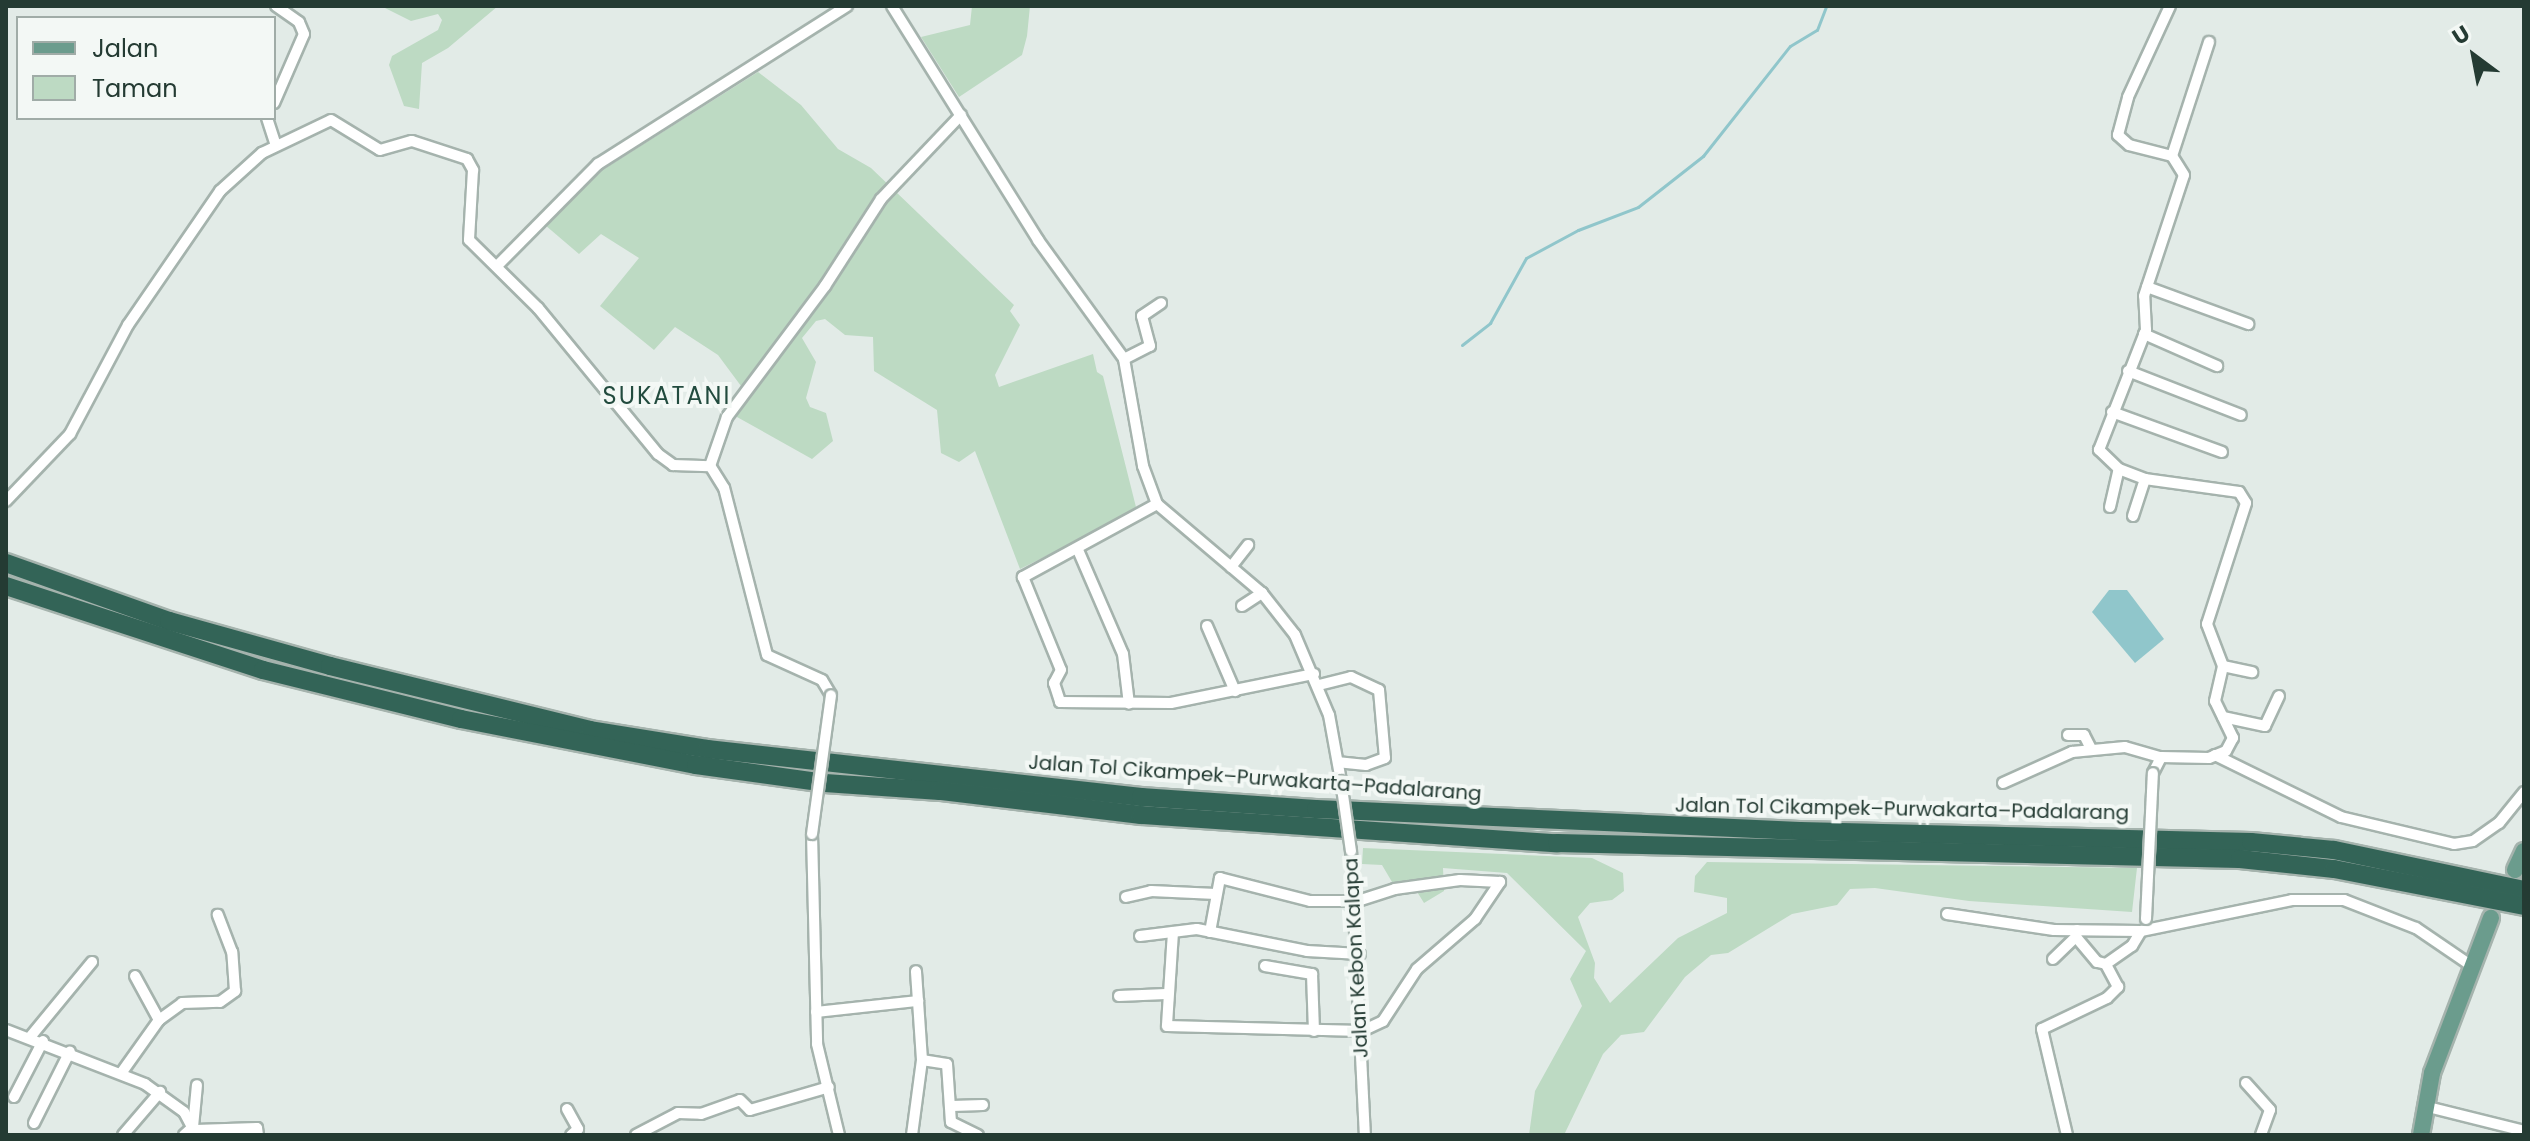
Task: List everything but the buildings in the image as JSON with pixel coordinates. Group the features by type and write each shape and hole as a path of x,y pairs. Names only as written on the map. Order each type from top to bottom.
{"highway":[{"name":"Jalan Tol Cikampek–Purwakarta–Padalarang","path":"6,563 169,621 330,666 590,730 707,749 1141,797 1316,809 1800,831 2251,842 2334,850 2524,890"},
{"name":"Jalan Tol Cikampek–Purwakarta–Padalarang","path":"6,586 263,670 461,719 696,765 825,783 940,791 1141,815 1557,843 2240,859 2334,869 2524,906"}],"main road":[{"path":"2515,870 2524,851"},
{"path":"2421,1135 2424,1106 2469,964 2491,918"}],"street":[{"path":"276,6 301,24 304,34 276,98"},
{"path":"499,264 598,164 847,6"},
{"path":"892,6 1038,240 1124,359 1144,474 1157,504 1078,550 1023,577 1061,670 1054,683 1058,699 1129,704 1171,703 1316,679 1351,677 1379,690 1385,758 1366,765 1339,762"},
{"path":"2003,783 2072,752 2125,747 2161,757 2215,755 2229,748 2233,738 2215,698 2223,666 2209,637 2207,617 2245,500 2239,492 2145,479 2119,469 2099,450 2144,334 2147,287 2179,202 2184,175 2172,156 2129,145 2118,135 2128,97 2170,6"},
{"path":"2172,156 2209,42"},
{"path":"710,466 727,417 825,286 881,199 961,115"},
{"path":"268,120 276,145"},
{"path":"6,501 70,434 128,325 203,214 247,164 276,145 335,120 380,150 412,141 467,159 473,170 468,236 499,264 658,454 673,465 710,466"},
{"path":"2147,287 2248,324"},
{"path":"1124,359 1150,346 1142,316 1161,303"},
{"path":"2144,334 2217,366"},
{"path":"2128,371 2241,415"},
{"path":"2112,412 2222,452"},
{"path":"710,466 724,488 767,655 822,680 831,695 812,834 817,1044 839,1135"},
{"path":"2110,507 2119,469"},
{"path":"2133,516 2145,479"},
{"name":"Jalan Kebon Kalapa","path":"1157,504 1262,593 1295,635 1316,679 1339,762 1357,901 1365,1135"},
{"path":"1231,567 1248,545"},
{"path":"1078,550 1123,654 1129,704"},
{"path":"1242,606 1262,593"},
{"path":"1207,626 1235,691"},
{"path":"2223,666 2252,672"},
{"path":"2223,717 2263,727 2279,696"},
{"path":"2068,735 2083,734 2091,749"},
{"path":"2215,755 2341,817 2454,844 2491,829 2524,792"},
{"path":"2077,933 2097,962 2106,964 2132,946 2145,927 2153,773 2161,757"},
{"path":"1173,932 1165,1022 1171,1028 1362,1031 1383,1021 1417,969 1475,919 1500,882 1460,880 1395,889 1357,901 1310,901 1221,878 1210,932"},
{"path":"1126,897 1151,891 1216,894"},
{"path":"1947,914 2077,933 2145,927 2292,900 2344,900 2416,928 2469,964"},
{"path":"122,1072 159,1020 182,1003 220,1002 235,991 232,952 218,915"},
{"path":"1140,936 1210,932 1307,951 1360,954"},
{"path":"2053,959 2077,933"},
{"path":"31,1036 92,962"},
{"path":"2067,1135 2042,1029 2118,990 2106,964"},
{"path":"1265,966 1312,974 1314,1031"},
{"path":"912,1135 922,1060 916,971"},
{"path":"135,976 159,1020"},
{"path":"1119,996 1166,994"},
{"path":"816,1012 918,1001"},
{"path":"6,1030 70,1051 122,1072 160,1092 192,1132"},
{"path":"14,1097 43,1041"},
{"path":"34,1123 70,1051"},
{"path":"922,1060 947,1064 953,1125 978,1135"},
{"path":"2246,1083 2270,1110 2261,1135"},
{"path":"192,1132 197,1085"},
{"path":"636,1135 678,1113 701,1114 740,1100 750,1110 829,1087"},
{"path":"123,1135 160,1092"},
{"path":"952,1106 983,1105"},
{"path":"2424,1106 2524,1131"},
{"path":"567,1109 578,1129 571,1135"},
{"path":"192,1132 257,1128 258,1135"}],"green space":[{"path":"381,6 498,6 448,48 422,63 419,109 404,106 389,65 392,56 438,30 442,20 438,14 411,21"},
{"path":"972,6 1030,6 1027,36 1022,55 959,97 921,37 970,25"},
{"path":"758,72 801,105 838,149 871,168 1014,305 1010,311 1020,325 995,375 999,387 1093,354 1097,372 1103,376 1137,511 1020,569 975,451 959,462 941,453 937,410 874,371 873,337 845,335 825,319 816,321 802,338 816,362 806,398 810,407 826,413 833,441 812,459 737,417 730,408 741,386 718,355 675,327 654,350 600,306 639,258 601,234 579,254 545,225 596,174"},
{"path":"1363,848 1592,858 1623,873 1624,891 1612,900 1590,903 1578,917 1595,963 1594,978 1610,1003 1678,938 1727,913 1727,898 1694,892 1695,876 1707,862 2137,868 2132,912 1969,901 1875,888 1850,889 1837,905 1792,914 1728,953 1711,955 1685,977 1644,1032 1621,1035 1603,1054 1564,1135 1529,1135 1535,1091 1582,1006 1570,979 1586,951 1507,873 1443,868 1444,891 1424,903 1411,882 1395,887 1382,865 1362,864"}],"water":[{"path":"2109,590 2127,590 2164,639 2135,663 2092,612"}],"waterway":[{"path":"1462,345 1490,323 1526,258 1578,230 1638,207 1703,156 1790,46 1817,30 1826,6"}],"district":[{"name":"SUKATANI","path":"667,396"}]}
